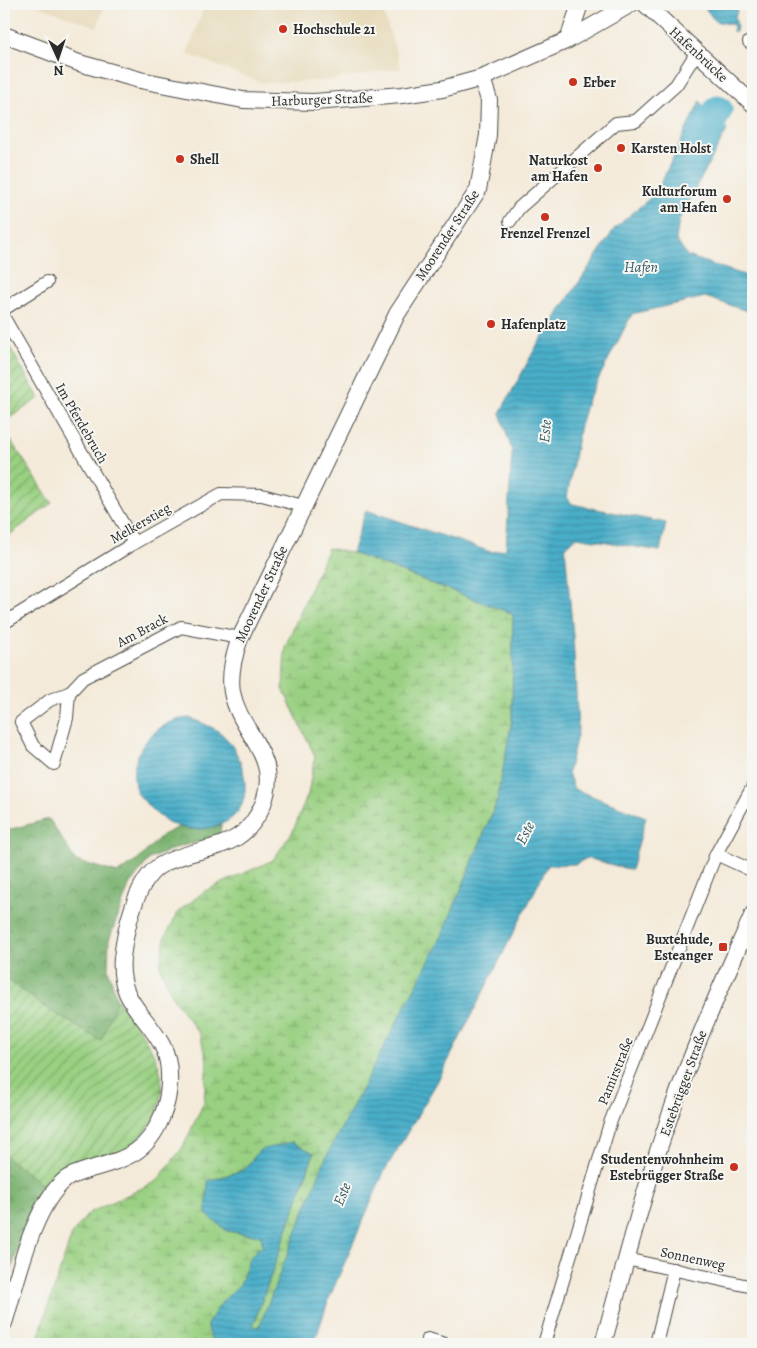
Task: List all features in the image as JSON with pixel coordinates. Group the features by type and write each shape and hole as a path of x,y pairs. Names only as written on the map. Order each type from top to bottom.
{"street":[{"path":"568,40 580,4"},
{"name":"Harburger Straße","path":"4,35 79,63 140,80 243,100 314,102 402,95 442,89 482,78 568,40 631,4"},
{"name":"Hafenbrücke","path":"645,4 753,104"},
{"path":"510,221 519,208 616,123 636,121 676,85 697,52"},
{"name":"Moorender Straße","path":"4,1323 34,1229 53,1193 67,1179 125,1159 140,1150 155,1131 162,1115 167,1097 167,1062 163,1046 132,1004 125,988 122,958 128,925 141,887 159,866 176,859 214,849 232,840 254,821 263,804 267,789 268,773 260,747 237,708 232,692 233,658 240,638 397,314 478,190 489,100 482,78"},
{"path":"4,309 47,282"},
{"name":"Im Pferdebruch","path":"4,318 134,543"},
{"name":"Melkerstieg","path":"4,623 134,543 221,494 262,495 303,506"},
{"name":"Am Brack","path":"69,693 67,718 54,764 33,746 21,722 50,700 69,693 83,678 181,627 240,638"},
{"name":"Pamirstraße","path":"544,1344 610,1123 716,854 753,786"},
{"path":"716,854 753,871"},
{"name":"Estebrügger Straße","path":"603,1344 649,1179 673,1106 702,1031 753,914"},
{"name":"Sonnenweg","path":"626,1259 674,1268 753,1287"},
{"path":"656,1344 674,1268"},
{"path":"428,1339 445,1344"}],"shaded area":[{"path":"32,4 105,4 97,27"},
{"name":"Hochschule 21","path":"205,4 381,4 401,68 332,80 262,83 187,54"}],"green space":[{"path":"4,337 39,398 4,422"},
{"path":"4,430 52,503 4,539"},
{"path":"328,548 352,553 513,614 512,720 497,801 443,934 307,1204 259,1328 253,1326 314,1153 260,1150 244,1170 208,1181 227,1231 261,1236 264,1248 249,1259 241,1283 223,1301 212,1342 215,1344 36,1344 72,1234 89,1213 157,1181 183,1147 204,1102 207,1060 200,1035 173,998 160,967 165,937 179,911 205,891 273,860 293,831 308,794 315,756 283,689 285,647"},
{"path":"49,819 76,861 118,873 138,860 162,835 179,827 193,830 221,825 219,838 181,846 149,859 129,886 109,940 108,968 117,1000 102,1042 46,1008 4,977 4,831"},
{"path":"4,977 46,1008 101,1041 117,1000 148,1044 161,1073 162,1086 157,1112 144,1134 135,1143 111,1155 82,1162 66,1169 46,1188 4,1155"},
{"path":"4,1155 46,1188 20,1243 4,1291"}],"water":[{"path":"702,4 739,4 735,18 736,32 733,31 734,25 715,21"},
{"name":"Este","path":"700,101 727,130 679,220 676,240 687,256 753,278 753,313 705,297 632,314 588,399 580,425 567,497 572,504 666,523 660,551 577,537 565,547 573,635 578,731 568,773 574,789 646,817 631,870 587,858 576,864 548,865 439,1079 384,1172 328,1301 314,1344 215,1344 212,1342 207,1324 223,1301 241,1283 249,1259 258,1248 263,1247 261,1236 227,1231 206,1214 208,1181 244,1170 260,1150 292,1142 314,1153 253,1326 259,1327 325,1159 443,934 497,801 512,720 513,614 352,553 366,510 491,552 506,549 512,451 500,413 536,347 615,228 656,193"},
{"path":"189,718 211,727 223,735 238,757 243,770 244,796 240,808 232,818 208,828 188,829 169,822 152,810 136,790 135,764 139,752 146,742 154,732 165,725"}],"waterway":[{"name":"Hafen","path":"698,151 718,110"}],"place":[{"name":"Hochschule 21","path":"283,29"},
{"name":"Erber","path":"573,82"},
{"name":"Karsten Holst","path":"621,148"},
{"name":"Shell","path":"180,159"},
{"name":"Naturkost am Hafen","path":"598,168"},
{"name":"Kulturforum am Hafen","path":"727,199"},
{"name":"Frenzel Frenzel","path":"545,217"},
{"name":"Hafenplatz","path":"491,324"},
{"name":"Buxtehude, Esteanger","path":"723,947"},
{"name":"Studentenwohnheim Estebrügger Straße","path":"734,1167"}]}
